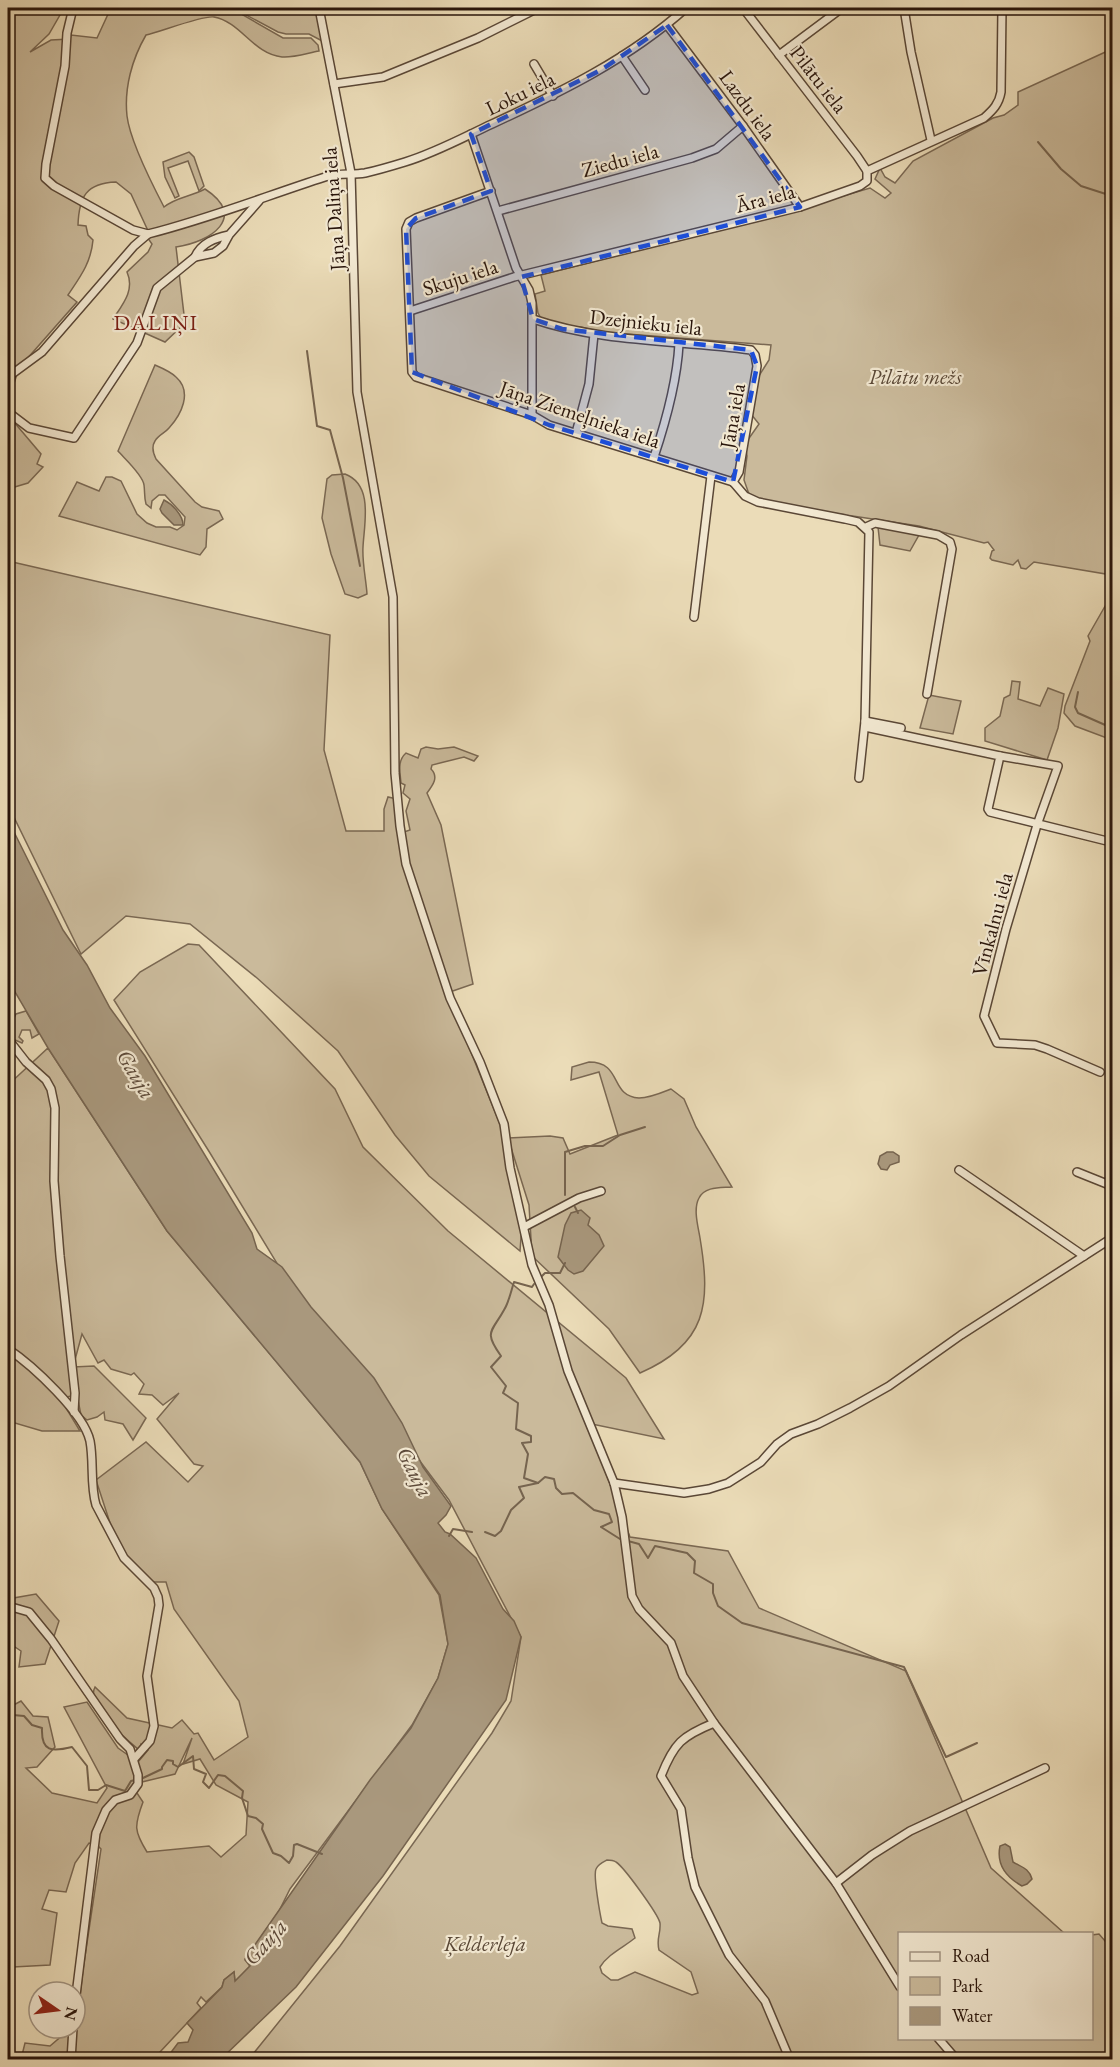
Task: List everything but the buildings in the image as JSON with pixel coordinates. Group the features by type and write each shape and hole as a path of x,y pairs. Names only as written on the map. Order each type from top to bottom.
{"street":[{"path":"73,8 67,33 65,66 45,178 54,186 122,225 148,234"},
{"name":"Jāņa Daliņa iela","path":"319,8 328,44 351,173 357,392 393,597 395,773 406,864 450,998 480,1062 504,1124 510,1168 532,1265 549,1305 568,1371 614,1483 622,1517 632,1596 639,1609 671,1643 683,1676 714,1723 836,1883 898,1984"},
{"path":"334,84 383,77 478,38 538,8"},
{"name":"Loku iela","path":"148,234 258,201 290,188 337,174 364,173 406,162 553,96 622,56 667,25 686,8"},
{"name":"Pilātu iela","path":"743,8 867,171"},
{"path":"779,55 830,11 842,8"},
{"path":"904,8 911,52 931,140"},
{"name":"Āra iela","path":"521,277 800,207 860,186 867,181 867,171 931,140 984,118 1000,100 1002,8"},
{"name":"Lazdu iela","path":"667,25 800,207"},
{"path":"622,56 645,90"},
{"path":"534,64 553,96"},
{"name":"Ziedu iela","path":"498,211 692,158 716,149 743,126"},
{"path":"471,134 516,268 529,290 533,319 532,415"},
{"path":"410,311 406,229 409,222 491,191"},
{"path":"8,412 29,428 74,438 137,343 157,288 195,257 214,253 223,246 229,235 258,201"},
{"path":"8,377 42,352 134,246 148,234"},
{"path":"195,257 198,250 210,241 229,235"},
{"name":"Skuju iela","path":"410,311 521,277"},
{"name":"Jāņa Ziemeļnieka iela","path":"410,311 412,372 416,377 532,415 549,424 576,433 733,482"},
{"name":"Dzejnieku iela","path":"533,319 562,329 679,344 751,350 755,355"},
{"path":"576,433 589,384 594,334"},
{"path":"654,457 669,403 679,344"},
{"name":"Jāņa iela","path":"733,482 739,472 749,416 757,366 755,355"},
{"path":"694,616 711,476"},
{"path":"733,482 745,496 758,502 858,522 869,532 865,724 859,778"},
{"path":"866,527 875,523 938,536 950,542 952,549 927,694"},
{"path":"865,724 901,728"},
{"path":"865,724 1000,756 988,809 990,812 1111,842"},
{"name":"Vīnkalnu iela","path":"1000,756 1058,766 1037,825 1006,929 984,1016 997,1043 1035,1045 1100,1072"},
{"path":"8,1040 26,1062 46,1080 51,1089 55,1108 54,1181 75,1394 74,1412"},
{"path":"959,1170 1084,1256"},
{"path":"1077,1172 1113,1186"},
{"path":"524,1227 579,1198 601,1191"},
{"path":"614,1483 684,1493 728,1483 761,1462 777,1444 791,1434 839,1414 889,1386 961,1335 1113,1238"},
{"path":"8,1349 25,1360 80,1418 89,1438 93,1465 93,1497 96,1505 124,1558 151,1582 158,1597 159,1605 147,1676 154,1726 150,1741 134,1760"},
{"path":"8,1606 29,1612 51,1639 120,1739 130,1749 138,1775 138,1784 130,1795 115,1800 106,1810 96,1833 78,1980"},
{"path":"714,1723 690,1733 670,1752 661,1776 681,1809 695,1887 729,1955 765,2001 790,2060"},
{"path":"836,1883 872,1856 910,1832 1045,1768"},
{"path":"71,2060 72,2040"},
{"path":"940,2040 957,2060"}],"highlighted area":[{"path":"667,25 800,207 521,277 533,319 562,329 751,350 757,366 733,482 549,425 412,372 406,229 416,218 491,191 471,134 601,70"}],"green space":[{"path":"17,8 64,8 49,34 30,52 51,40 70,39 71,35 97,38 109,12 91,8 231,8 283,38 311,38 318,45 319,51 282,57 263,50 232,25 214,17 146,35 130,74 126,105 132,138 142,162 164,207 173,201 205,189 218,199 224,209 224,218 220,227 212,234 201,240 176,247 185,323 165,342 113,319 129,291 127,272 148,252 152,244 145,234 149,233 131,194 116,182 98,185 86,193 80,207 78,225 86,226 88,235 93,240 87,263 68,295 77,302 19,368 8,402 8,80 14,70 8,67 8,25"},
{"path":"233,8 319,8 328,44 309,34 278,32"},
{"name":"Pilātu mežs","path":"1112,49 1112,575 1034,562 1026,569 1021,568 1018,560 1013,565 992,560 990,558 994,550 988,542 984,543 919,526 773,504 750,497 744,480 747,456 745,444 759,424 751,414 755,382 769,360 771,345 560,327 542,320 538,313 535,294 545,291 541,275 799,209 870,188 885,198 891,193 875,179 880,168 885,177 895,183 913,161 993,118 1004,115 1018,105 1018,92"},
{"path":"189,152 194,157 204,186 199,191 188,161 168,168 179,196 175,198 165,177 163,162"},
{"path":"155,365 176,377 184,389 184,396 178,417 154,443 155,457 195,502 202,507 219,511 223,519 207,529 206,547 200,555 59,516 77,482 99,491 106,477 112,477 121,481 137,514 147,523 156,527 170,527 177,530 184,525 185,517 165,495 159,495 152,501 151,508 146,504 143,481 118,451"},
{"path":"8,415 41,454 37,464 43,467 28,483 8,489"},
{"path":"345,474 354,479 364,496 363,553 367,594 358,598 345,594 331,554 322,518 327,479 332,475"},
{"path":"878,527 919,535 910,551 880,545"},
{"path":"8,561 330,635 324,750 346,831 384,831 384,809 388,797 397,799 398,834 410,830 406,811 410,799 403,793 405,785 401,783 400,771 401,760 406,753 418,758 421,749 426,747 438,749 454,747 478,756 474,761 464,757 432,765 431,769 435,778 427,793 441,825 473,984 447,993 500,1124 522,1224 520,1251 429,1176 395,1135 338,1051 257,978 190,924 126,916 81,954 8,805"},
{"path":"1112,594 1112,740 1075,726 1064,713 1090,641 1088,636"},
{"path":"1012,681 1020,682 1018,699 1040,706 1048,688 1064,694 1058,728 1047,760 985,741 985,728 1000,716 1004,698 1010,695"},
{"path":"929,695 961,701 953,734 920,728"},
{"name":"Ķelderleja","path":"188,944 199,945 335,1089 363,1147 448,1231 626,1378 664,1439 587,1423 630,1537 728,1551 759,1608 906,1671 991,1868 1063,1932 898,1932 898,2040 1093,2040 1093,1935 1099,1934 1112,1949 1112,2059 249,2059 340,1946 492,1733 511,1701 521,1637 449,1500 298,1298 114,1000 140,972","holes":["612,1860 633,1881 658,1918 660,1923 659,1950 691,1972 698,1993 692,1995 635,1972 618,1980 611,1980 602,1973 600,1967 603,1962 635,1938 632,1929 602,1923 595,1873 599,1864"]},
{"path":"26,1011 39,1034 32,1038 30,1030 22,1030 19,1037 22,1043 8,1037 8,1030 16,1014"},
{"path":"48,1048 167,1231 360,1462 382,1509 439,1595 448,1644 438,1678 412,1725 290,1889 279,1911 245,1960 250,1966 235,1982 234,1972 224,1980 222,1987 206,2002 201,1997 197,2003 201,2008 156,2059 21,2059 25,2043 50,2046 57,2040 87,2040 87,1980 82,1980 101,1849 89,1843 75,1863 66,1892 49,1890 42,1909 57,1913 50,1965 13,1967 8,1957 8,1708 21,1701 33,1716 48,1717 55,1747 37,1767 26,1768 52,1793 97,1803 107,1788 64,1707 87,1702 118,1748 138,1762 148,1750 141,1744 139,1750 108,1721 96,1703 93,1694 95,1687 127,1718 172,1728 182,1720 194,1734 198,1733 214,1760 248,1737 239,1701 174,1609 166,1582 153,1582 127,1558 111,1526 96,1480 146,1442 188,1482 203,1466 194,1464 157,1419 179,1393 163,1405 152,1395 139,1394 144,1384 134,1373 131,1375 111,1369 104,1360 98,1363 82,1334 73,1367 94,1366 146,1418 133,1440 123,1424 105,1420 104,1412 87,1420 81,1415 77,1395 60,1398 80,1431 42,1431 8,1421 8,1085","holes":["192,1738 183,1764 200,1759 216,1785 248,1802 246,1835 221,1857 209,1846 147,1852 137,1828 143,1802 135,1790 142,1782 175,1774"]},
{"path":"589,1062 600,1063 607,1067 623,1092 630,1096 647,1097 671,1089 684,1099 696,1127 732,1187 705,1191 697,1202 696,1218 705,1283 704,1302 699,1319 691,1335 679,1349 662,1362 640,1373 609,1329 532,1256 529,1205 508,1138 550,1136 563,1138 570,1154 618,1135 599,1072 571,1080 572,1067"},
{"path":"36,1594 59,1621 45,1664 19,1667 21,1651 15,1647 8,1662 8,1599"}],"water":[{"path":"164,500 176,510 183,525 174,525 162,513 160,509"},
{"name":"Gauja","path":"8,820 63,930 87,965 110,1008 145,1056 252,1233 257,1249 282,1267 311,1307 374,1378 402,1423 423,1467 451,1506 438,1523 445,1532 476,1558 503,1609 514,1621 521,1637 506,1700 383,1876 296,1987 221,2059 166,2059 178,2043 188,2042 193,2030 187,2023 222,1987 224,1980 234,1972 235,1981 250,1966 245,1959 370,1780 411,1728 438,1678 448,1644 440,1595 382,1509 360,1462 167,1231 48,1048 8,980"},
{"path":"893,1152 899,1156 899,1162 890,1165 887,1170 881,1169 878,1164 880,1156"},
{"path":"581,1210 590,1218 588,1225 599,1235 604,1246 583,1271 574,1274 558,1257 565,1225 571,1213"},
{"path":"1005,1844 1010,1847 1013,1862 1031,1875 1032,1879 1027,1884 1022,1886 1011,1879 1001,1865 1000,1846"}],"waterway":[{"path":"1038,142 1061,169 1081,186 1112,196"},
{"path":"307,351 317,426 330,430 343,478 360,566"},
{"path":"1078,692 1075,707 1078,713 1112,728"},
{"path":"565,1195 565,1152 585,1146 603,1146 620,1135 645,1127"},
{"path":"575,1207 578,1213"},
{"path":"540,1278 545,1273 560,1273 565,1263"},
{"path":"485,1532 495,1536 501,1531 511,1510 524,1498 519,1487 538,1483 524,1478 528,1454 522,1443 531,1442 531,1436 516,1429 518,1403 503,1393 506,1386 491,1367 501,1356 492,1341 491,1332 506,1307 514,1282 532,1287 534,1284"},
{"path":"538,1483 545,1477 554,1479 556,1488 562,1494 573,1493 594,1510 609,1514 612,1522 601,1527 620,1539"},
{"path":"449,1536 453,1529 472,1532"},
{"path":"628,1541 639,1544 648,1558 655,1546 687,1553 695,1561 694,1573 713,1584 713,1593 718,1606 742,1623 904,1667 946,1757 977,1743"},
{"path":"8,1721 13,1715 24,1716 32,1725 42,1728 43,1742 49,1748 59,1750 72,1747 87,1766 89,1790 98,1790 106,1785 125,1791 131,1781 162,1769 167,1760 173,1761 173,1764 178,1767 193,1756 194,1769 206,1774 203,1782 209,1788 218,1775 225,1776 243,1791 242,1798 248,1816 256,1818 263,1824 262,1829 273,1853 289,1863 293,1856 294,1845 297,1844 322,1854"}],"district":[{"name":"DALIŅI","path":"156,322"}]}
